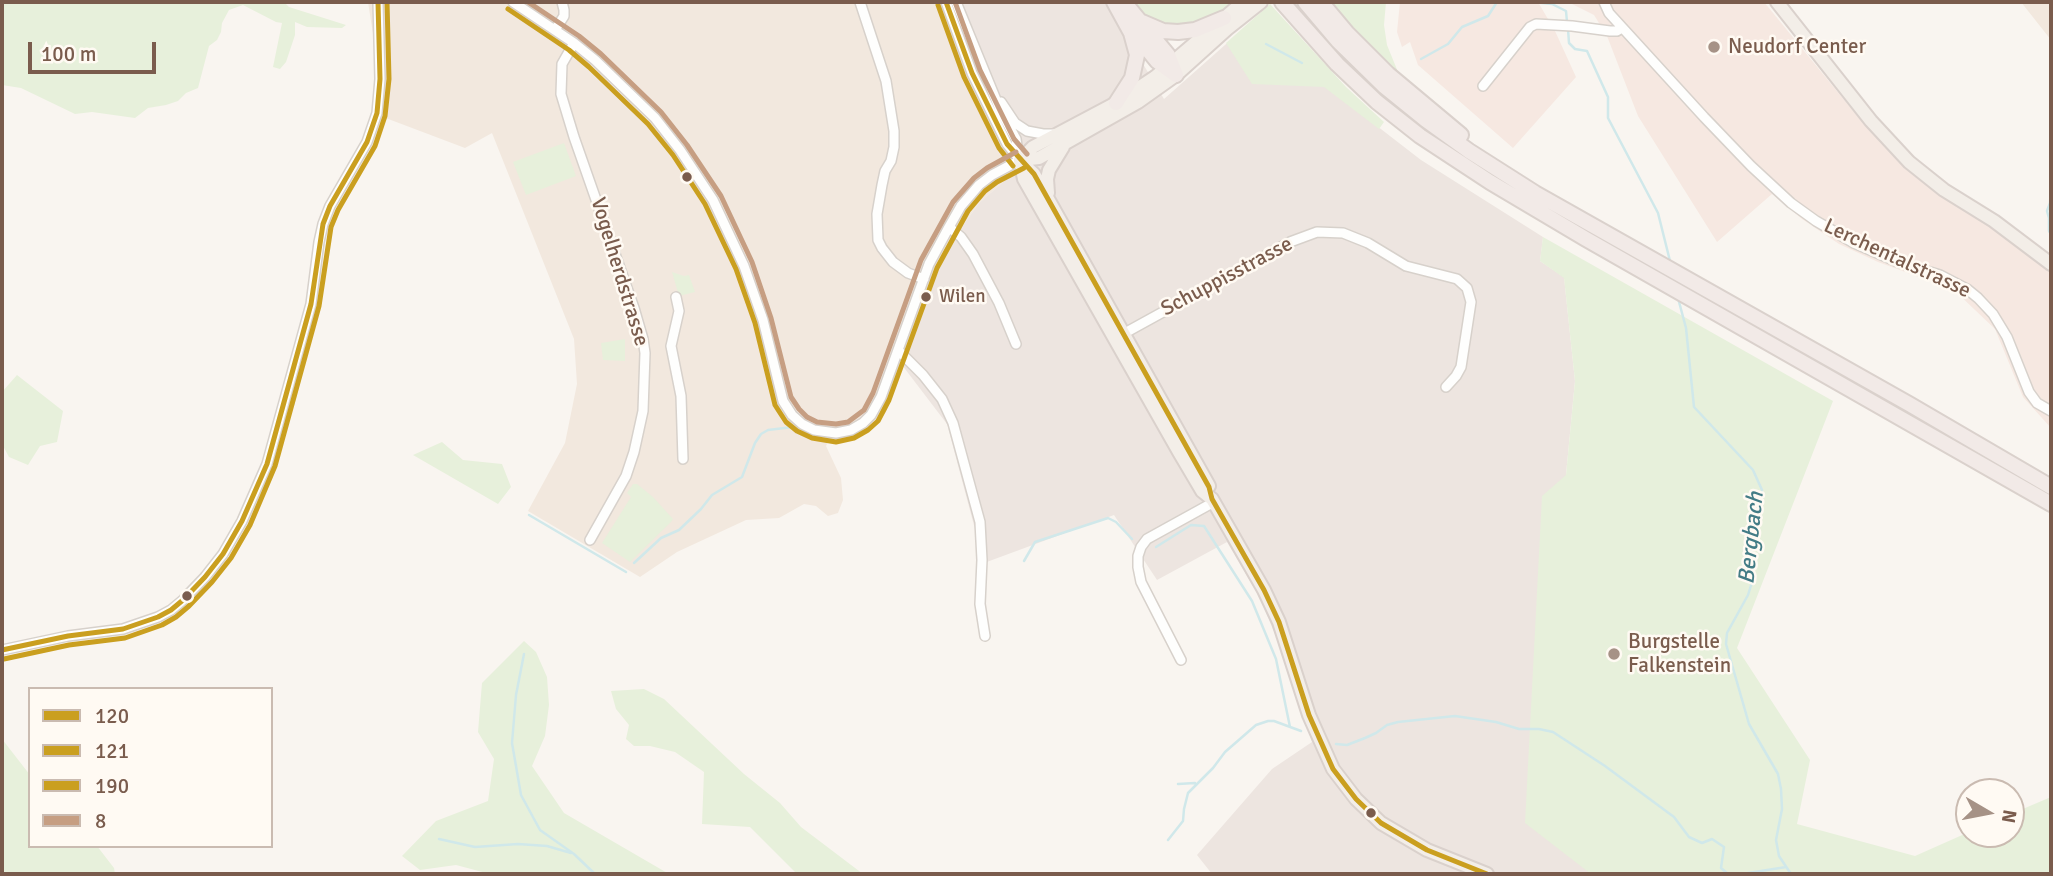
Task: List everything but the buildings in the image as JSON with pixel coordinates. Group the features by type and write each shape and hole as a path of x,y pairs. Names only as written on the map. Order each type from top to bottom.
{"highway":[{"path":"1114,2 1133,22 1178,32 1195,30 1224,18"},
{"path":"1124,2 1151,54 1172,69"},
{"path":"1282,2 1351,78 1387,111 1490,182 2051,504"},
{"path":"1288,2 1304,27"},
{"path":"1305,2 1338,41 1406,105 1518,182 2051,487"},
{"path":"1321,2 1388,74 1518,182"},
{"path":"1116,103 1129,83 1136,65 1133,22"}],"main road":[{"path":"1777,2 1865,113 1909,162 1944,190 1994,221 2051,264"},
{"path":"1020,160 1039,158 1065,137 1172,69 1227,29 1253,3"},
{"path":"1056,214 1046,179 1065,137 1138,102 1224,18 1253,3"},
{"path":"1020,160 1034,174 1056,214 1179,452 1202,491 1213,500 1274,609 1309,715 1333,769 1356,799 1381,823 1427,850 1487,874"},
{"path":"1020,160 1024,179 1120,337"}],"street":[{"path":"2,650 68,636 102,634 158,617 183,600 223,554 242,521 272,447 311,304 323,224 330,206 367,142 377,113 380,79 377,2"},
{"path":"513,2 574,43 619,82 655,118 680,150 708,192 753,288 783,401 802,424 822,432 851,430 871,415 878,405 924,279 949,227 966,199 984,180 1020,160"},
{"path":"555,30 564,16 562,2"},
{"path":"860,2 886,81 894,131 891,162 885,171 877,214 878,240 893,262 908,273 924,279"},
{"path":"946,2 972,73 1007,144 1020,160"},
{"path":"956,2 1001,112 1016,139 1020,160"},
{"name":"Lerchentalstrasse","path":"1604,2 1609,13 1622,28 1751,166 1791,203 1854,243 1900,263 1940,275 1978,298 1993,314 2007,337 2029,392 2037,402 2051,411"},
{"path":"1483,86 1530,27 1536,24 1609,31 1622,28"},
{"name":"Vogelherdstrasse","path":"574,43 562,64 561,94 573,138 634,308 645,353 643,411 630,464 590,540"},
{"path":"989,83 1015,123 1035,133 1065,137"},
{"path":"949,227 961,237 973,254 999,303 1016,344"},
{"name":"Schuppisstrasse","path":"1120,337 1290,242 1317,232 1343,233 1368,243 1406,266 1457,279 1467,288 1472,302 1461,366 1446,387"},
{"path":"676,297 679,311 671,346 681,396 684,458"},
{"path":"898,350 943,399 953,423 980,522 980,604 985,636"},
{"path":"1181,660 1141,582 1138,556 1147,539 1213,500"}],"shaded area":[{"path":"368,2 939,2 949,37 1005,167 1011,175 979,203 954,238 924,301 886,412 865,434 828,442 826,446 841,478 843,500 838,513 828,516 816,506 804,504 779,518 746,520 677,552 640,577 528,511 565,443 577,384 574,339 492,133 465,148 383,117"},
{"path":"939,2 1106,2 1164,99 1234,37 1324,85 1421,160 1543,237 1540,261 1564,277 1575,381 1566,475 1583,866 1591,874 1212,874 1197,855 1272,769 1312,742 1284,656 1260,598 1227,542 1157,580 1114,515 984,563 947,424 902,365 924,301 954,238 979,203 1011,175 1005,167 949,37"},
{"path":"1400,2 1538,2 1576,77 1513,148 1418,65 1410,42 1402,47 1397,32"},
{"path":"1568,2 1764,2 1859,118 1903,166 1941,196 1991,227 2051,272 2051,428 2023,397 1995,329 1954,290 1878,262 1839,244 1772,194 1717,242 1638,116 1607,36 1594,15"},
{"path":"2021,2 2051,2 2051,40"}],"green space":[{"path":"2,2 284,2 289,7 346,25 342,28 307,27 295,22 295,35 286,62 280,69 273,67 282,23 243,5 229,10 217,40 209,46 198,88 186,93 178,101 148,108 135,118 92,112 75,114 21,88 2,85"},
{"path":"1130,2 1234,2 1200,22 1182,27 1165,25 1146,18"},
{"path":"1328,2 1386,2 1384,25 1387,45 1398,72 1355,34"},
{"path":"1270,4 1346,87 1384,122 1379,129 1324,87 1252,84 1226,43"},
{"path":"564,143 576,176 526,195 513,162"},
{"path":"1543,237 1833,401 1737,648 1810,760 1797,824 1915,856 1955,838 1955,848 2025,848 2025,808 2051,797 2051,874 1591,874 1525,823 1542,496 1566,475 1575,381 1564,278 1540,261"},
{"path":"672,272 689,275 695,292 679,296"},
{"path":"625,339 625,361 603,360 601,343"},
{"path":"17,375 63,411 57,442 40,446 28,465 9,457 2,444 2,392"},
{"path":"442,442 463,460 502,464 511,487 498,504 413,455"},
{"path":"633,484 637,484 653,497 673,519 630,562 602,543 631,497 627,493"},
{"path":"524,641 536,652 547,677 549,705 545,736 532,766 564,813 669,874 490,874 456,865 420,870 402,856 436,821 488,801 494,759 478,732 482,683"},
{"path":"644,689 664,699 744,774 780,803 801,827 863,874 797,874 750,827 702,824 704,772 675,752 650,746 634,746 626,739 629,725 616,709 611,691"},
{"path":"2,739 28,772 28,848 99,848 114,868 115,874 2,874"}],"waterway":[{"name":"Bergbach","path":"1421,59 1448,44 1462,27 1488,16 1497,2"},
{"name":"Bergbach","path":"1533,2 1552,4 1566,11 1567,22"},
{"name":"Bergbach","path":"1568,29 1569,43 1575,49 1587,51 1608,97 1608,118 1658,213 1670,261"},
{"name":"Bergbach","path":"1266,44 1302,63"},
{"path":"2051,184 2047,211 2051,234"},
{"name":"Bergbach","path":"1678,298 1686,328 1694,407 1753,470 1762,490 1751,549 1753,579 1748,595 1727,633 1726,644 1749,724 1778,774 1782,809 1776,840 1779,856 1791,874"},
{"path":"293,405 312,331"},
{"path":"634,563 661,538 679,530 712,495 742,477 761,434 768,430 793,427"},
{"path":"529,515 626,572"},
{"path":"1024,561 1035,542 1108,518 1116,522 1132,539"},
{"path":"1156,547 1191,525 1204,526 1252,601 1276,659 1290,727"},
{"path":"524,654 516,695 512,743 521,795 540,830 574,854 595,874"},
{"path":"1336,744 1347,745 1398,722 1455,716 1496,722 1519,729 1553,732 1674,817 1689,837 1702,843 1712,839 1724,847 1721,868 1728,874"},
{"path":"1168,840 1183,821 1188,793 1225,752 1256,725 1274,721 1301,731"},
{"path":"1178,784 1195,783"},
{"path":"439,839 475,847 518,844 547,846 571,853"},
{"path":"1742,874 1786,867"}],"transit line":[{"name":"121","path":"2,650 68,636 123,629 158,617 183,600 223,554 242,521 267,464 311,304 323,224 330,206 367,142 377,113 380,79 378,2"},
{"name":"190","path":"4,659 69,645 125,638 162,625 189,606 231,558 250,525 275,466 319,306 331,227 375,146 385,116 389,79 387,2"},
{"name":"8","path":"528,2 601,54 661,112 687,145 721,196 752,262 771,318 791,397 807,417 817,422 848,422 864,410 873,393 921,260 953,202 974,178 1016,152"},
{"name":"120","path":"946,2 972,73 1007,144 1034,174 1264,590 1279,622 1309,715 1333,769 1356,799 1381,823 1427,850 1487,874"},
{"name":"8","path":"955,2 980,70 1014,139 1027,154"},
{"name":"190","path":"938,5 964,77 999,148 1013,166"},
{"name":"190","path":"508,9 569,50 589,67 648,124 673,155 705,204 736,269 755,323 775,405 786,422 812,438 836,442 854,438 878,421 889,400 937,268 968,211 985,191 1024,168"}],"place":[{"name":"Neudorf Center","path":"1714,47"},
{"name":"Wilen","path":"926,297"},
{"name":"Burgstelle Falkenstein","path":"1614,654"}]}
